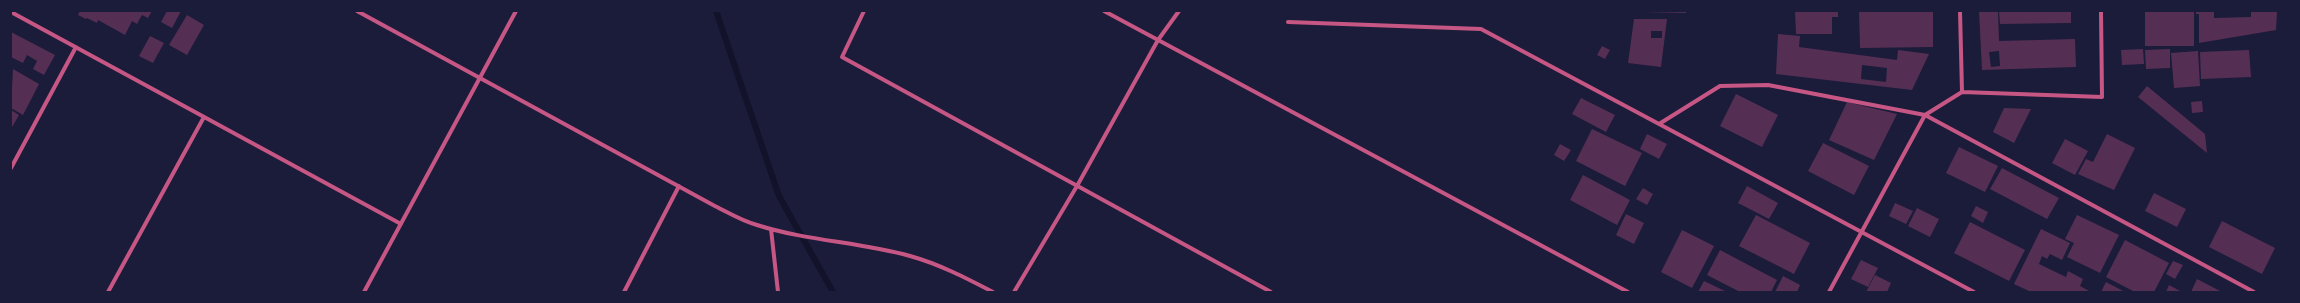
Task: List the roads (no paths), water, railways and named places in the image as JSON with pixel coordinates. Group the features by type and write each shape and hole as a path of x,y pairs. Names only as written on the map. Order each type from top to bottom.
{"street":[{"path":"357,11 679,186 756,225 785,233 852,243 911,256 953,271 993,292"},
{"path":"364,292 516,11"},
{"path":"864,11 842,57 1271,292"},
{"path":"1104,11 1628,292"},
{"path":"1014,292 1077,186 1158,40 1179,11"},
{"path":"1960,11 1962,92"},
{"path":"1829,292 1925,115 1962,92 2102,97 2101,11"},
{"path":"11,12 401,224"},
{"path":"1288,22 1480,29 1974,292"},
{"path":"11,168 76,48"},
{"path":"1659,124 1720,86 1768,86 1925,115 2254,292"},
{"path":"108,292 204,117"},
{"path":"624,292 679,186"},
{"path":"771,229 778,292"}],"waterway":[{"path":"716,11 779,196 833,292"}]}
